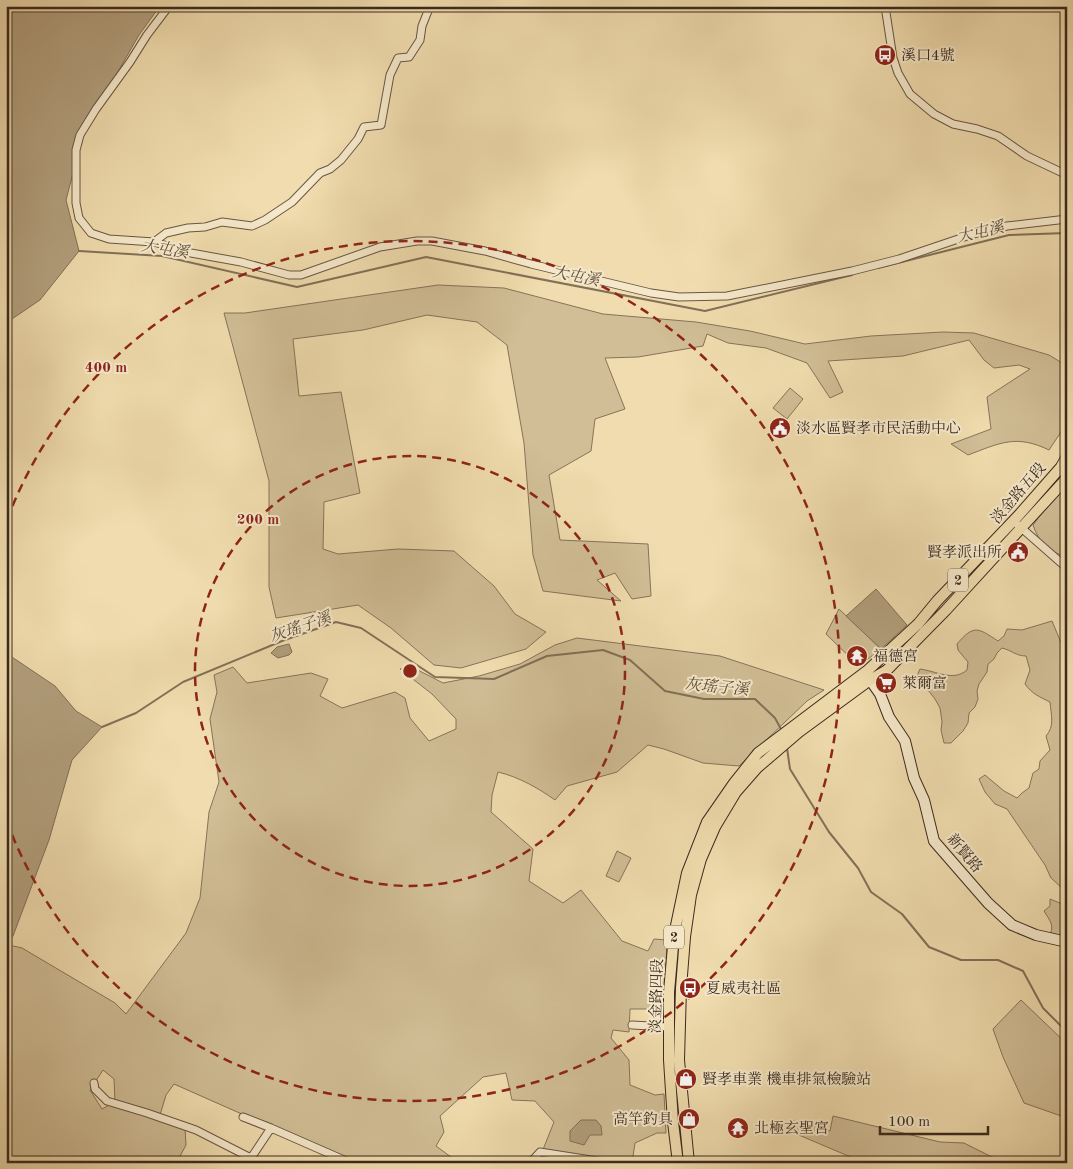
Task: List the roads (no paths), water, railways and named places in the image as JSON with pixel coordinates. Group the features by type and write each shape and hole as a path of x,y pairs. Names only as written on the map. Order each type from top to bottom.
{"main road":[{"name":"淡金路五段","path":"868,676 1014,522 1067,456"},
{"name":"淡金路五段","path":"796,729 837,692 868,676 887,670 1022,529 1067,478"},
{"name":"2","path":"775,746 868,676"},
{"name":"淡金路四段","path":"678,1163 673,1122 669,992 674,935 687,874 707,822 758,753 775,746"},
{"name":"淡金路四段","path":"689,1163 679,1060 679,1025 685,937 691,895 701,859 715,827 736,792 775,746"}],"street":[{"path":"169,6 96,108 80,135 76,150 76,203 78,218 91,233 109,240 154,242 191,253 241,262 289,275 301,275 380,247 417,241 432,241 485,251 651,293 680,298 749,293 899,259 973,234 999,228 1042,221 1067,220"},
{"path":"154,242 166,233 205,227 222,222 252,226 265,220 292,202 320,173 330,170 358,139 364,127 382,125 390,74 398,58 409,57 420,40 422,26 430,6"},
{"path":"885,6 893,58 898,73 910,94 934,114 953,124 998,136 1027,156 1067,175"},
{"path":"1014,522 1067,568"},
{"name":"新賢路","path":"868,676 880,694 889,716 905,741 914,778 924,800 934,841 988,903 1012,925 1036,935 1067,942"},
{"path":"632,1025 669,1026"},
{"path":"94,1083 95,1089 107,1101 196,1130 259,1163"},
{"path":"243,1117 351,1163"},
{"path":"242,1163 251,1158 271,1128"},
{"path":"530,1163 540,1152 610,1163"}],"waterway":[{"name":"大屯溪","path":"878,268 1009,235 1067,233"},
{"name":"大屯溪","path":"79,251 162,256 297,287 426,257 705,311 852,275"},
{"name":"灰瑤子溪","path":"102,727 136,713 183,682 282,641 336,622 361,628 435,677 494,679 547,656 603,650 630,660 665,691 704,699 755,699 775,718 782,731"},
{"name":"灰瑤子溪","path":"787,748 790,769 829,832 858,868 871,892 902,914 929,947 961,960 998,960 1023,971 1043,1008 1067,1032"}],"place":[{"name":"溪口4號","path":"885,55"},
{"name":"淡水區賢孝市民活動中心","path":"780,428"},
{"name":"賢孝派出所","path":"1018,552"},
{"name":"福德宮","path":"857,656"},
{"name":"萊爾富","path":"886,683"},
{"name":"夏威夷社區","path":"690,988"},
{"name":"賢孝車業 機車排氣檢驗站","path":"686,1079"},
{"name":"高竿釣具","path":"689,1119"},
{"name":"北極玄聖宮","path":"738,1128"}]}
